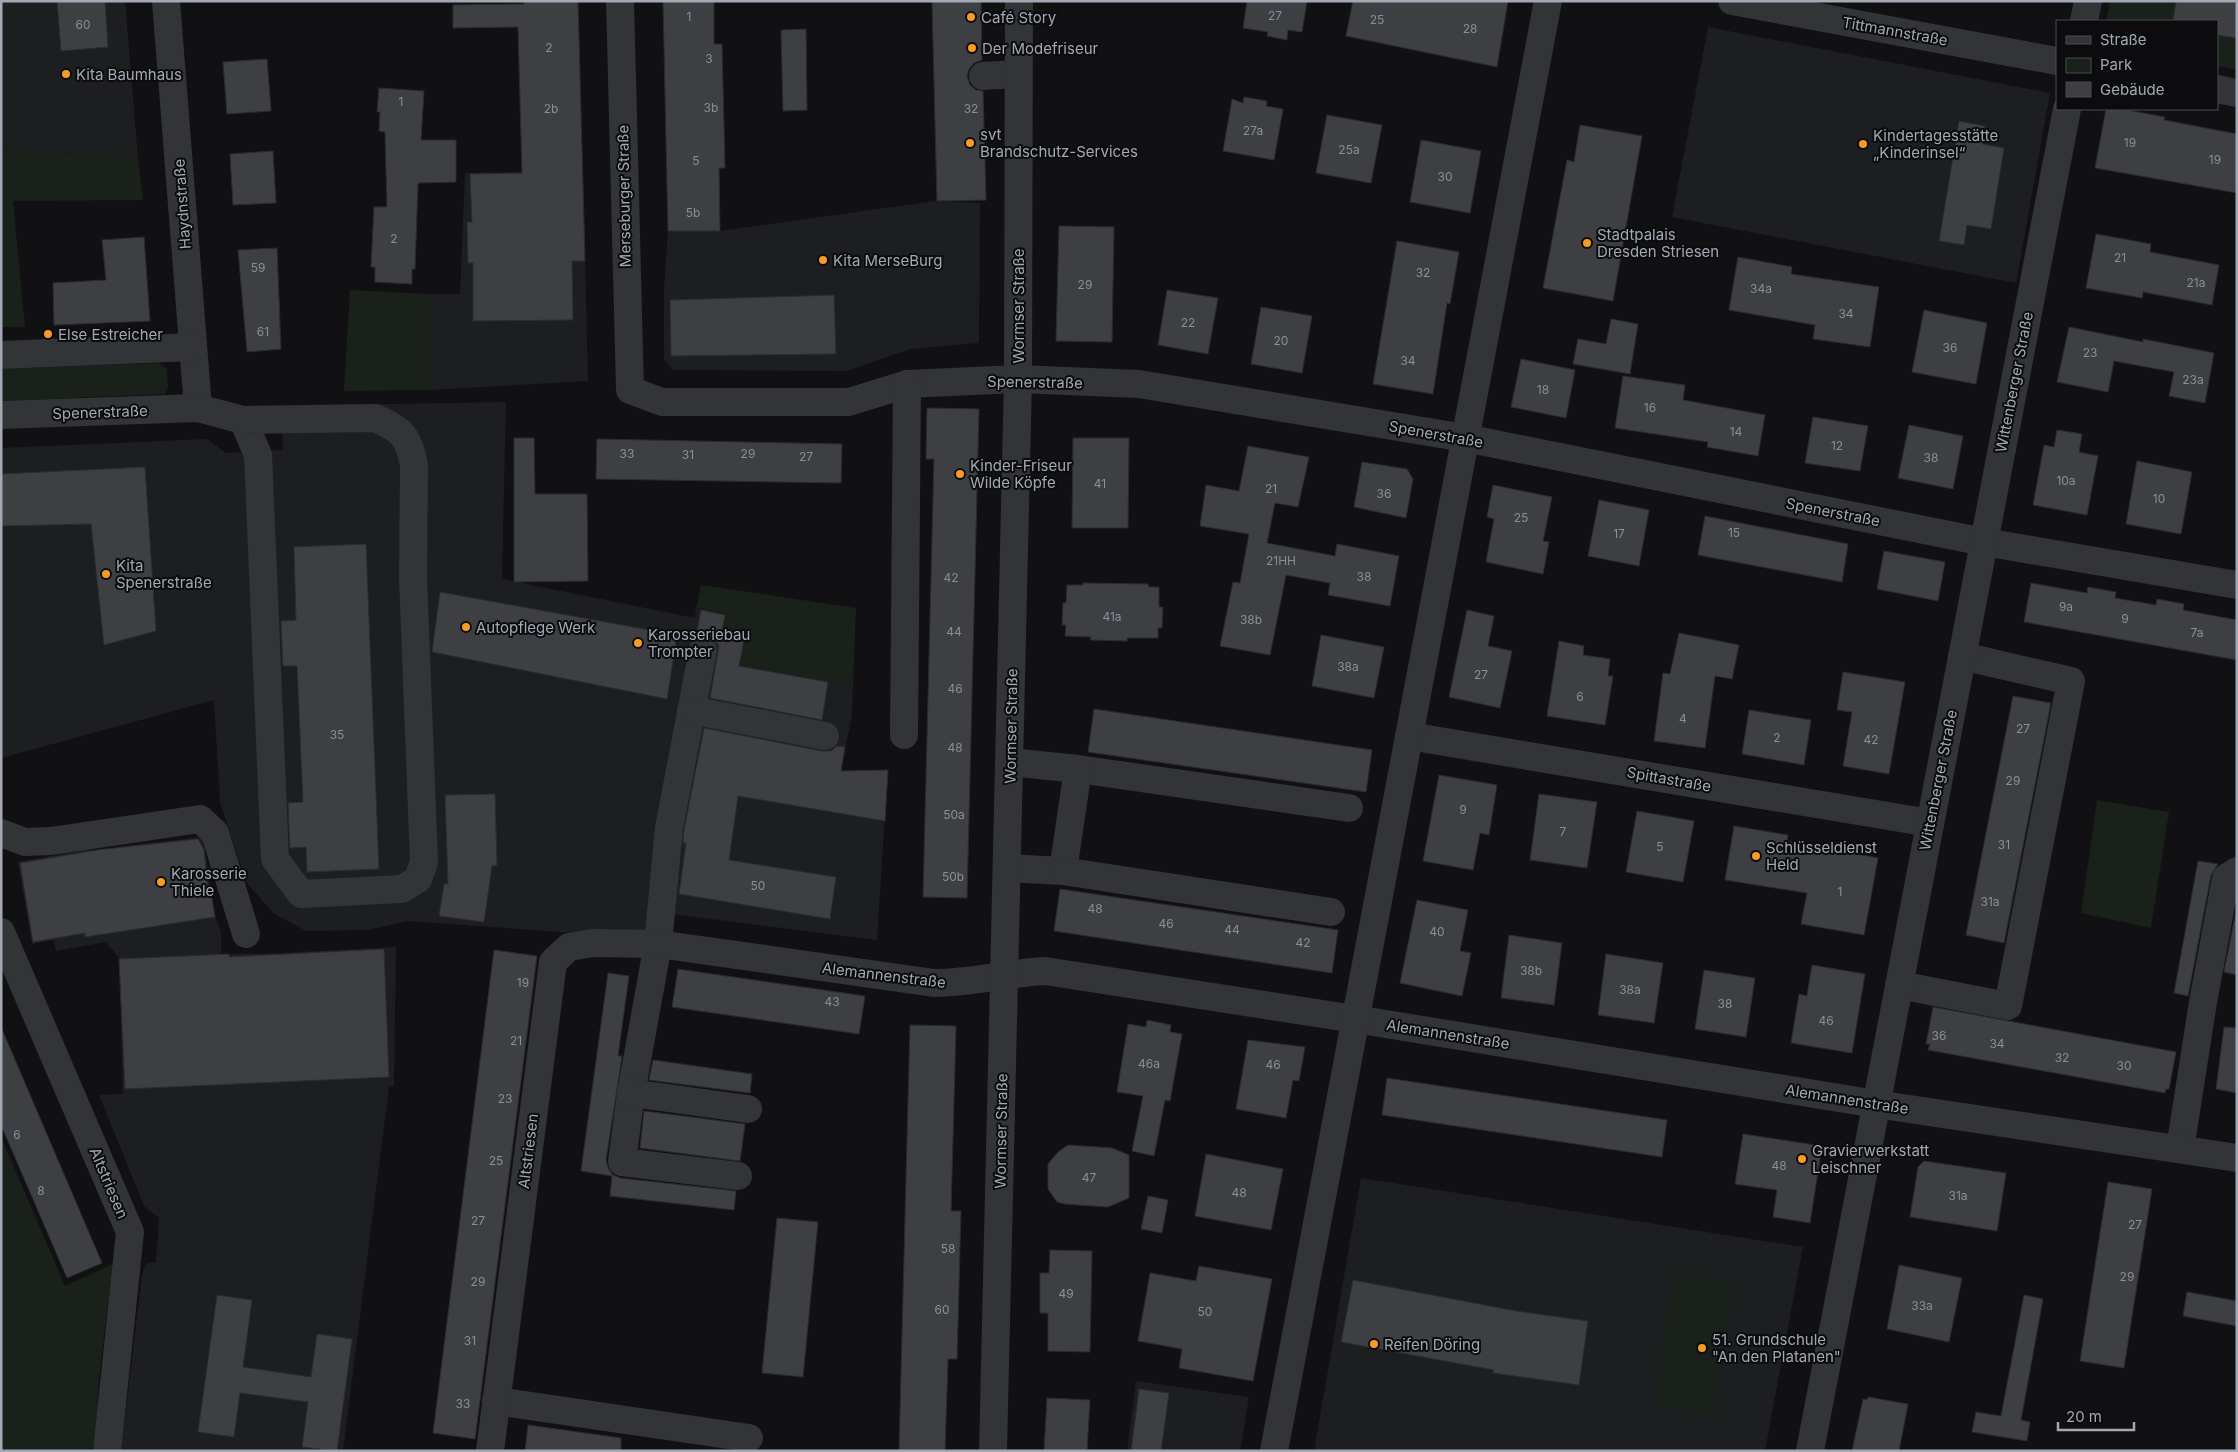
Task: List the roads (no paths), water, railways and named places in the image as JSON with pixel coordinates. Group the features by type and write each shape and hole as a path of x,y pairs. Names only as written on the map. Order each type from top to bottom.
{"street":[{"name":"Haydnstraße","path":"166,1 198,408"},
{"name":"Merseburger Straße","path":"620,1 630,390"},
{"name":"Wormser Straße","path":"993,1451 1018,379 1017,74 1019,1"},
{"path":"1274,1451 1548,1"},
{"name":"Tittmannstraße","path":"1732,1 2056,61"},
{"path":"2084,20 2088,1"},
{"path":"983,76 1017,74"},
{"path":"2218,89 2237,93"},
{"name":"Wittenberger Straße","path":"1810,1451 2067,110"},
{"path":"1,355 193,347"},
{"name":"Spenerstraße","path":"630,390 662,402 849,402 907,384 1018,379 1139,384 1465,438 1984,542 2237,585"},
{"path":"904,735 907,384"},
{"name":"Spenerstraße","path":"1,416 198,408 243,420 375,418 392,425 404,434 411,449 414,482 414,577 424,862 418,879 402,890 301,894 276,860 258,454 243,420"},
{"path":"703,650 669,828 658,944 631,1093 622,1162 738,1176"},
{"path":"1899,985 2008,1006 2071,681 1962,656"},
{"path":"691,710 825,736"},
{"name":"Spittastraße","path":"1409,736 1930,823"},
{"path":"1010,762 1078,768 1349,808"},
{"path":"1063,871 1078,768"},
{"path":"1,833 25,842 51,841 200,819 215,833 246,934"},
{"path":"1008,868 1063,871 1331,912"},
{"path":"2180,1149 2203,1002 2226,878 2237,871"},
{"name":"Altstriesen","path":"1,932 130,1232 107,1451"},
{"name":"Altstriesen","path":"490,1451 553,962 569,947 585,944 658,944"},
{"name":"Alemannenstraße","path":"658,944 934,983 977,981 1005,975 1045,971 1355,1018 1876,1104 2237,1158"},
{"path":"631,1093 748,1109"},
{"path":"496,1400 749,1438"}],"place":[{"name":"Café Story","path":"971,17"},
{"name":"Der Modefriseur","path":"972,48"},
{"name":"Kita Baumhaus","path":"66,74"},
{"name":"svt Brandschutz-Services","path":"970,143"},
{"name":"Kindertagesstätte „Kinderinsel“","path":"1863,144"},
{"name":"Stadtpalais Dresden Striesen","path":"1587,243"},
{"name":"Kita MerseBurg","path":"823,260"},
{"name":"Else Estreicher","path":"48,334"},
{"name":"Kinder-Friseur Wilde Köpfe","path":"960,474"},
{"name":"Kita Spenerstraße","path":"106,574"},
{"name":"Autopflege Werk","path":"466,627"},
{"name":"Karosseriebau Trompter","path":"638,643"},
{"name":"Schlüsseldienst Held","path":"1756,856"},
{"name":"Karosserie Thiele","path":"161,882"},
{"name":"Gravierwerkstatt Leischner","path":"1802,1159"},
{"name":"Reifen Döring","path":"1374,1344"},
{"name":"51. Grundschule \"An den Platanen\"","path":"1702,1348"}]}
